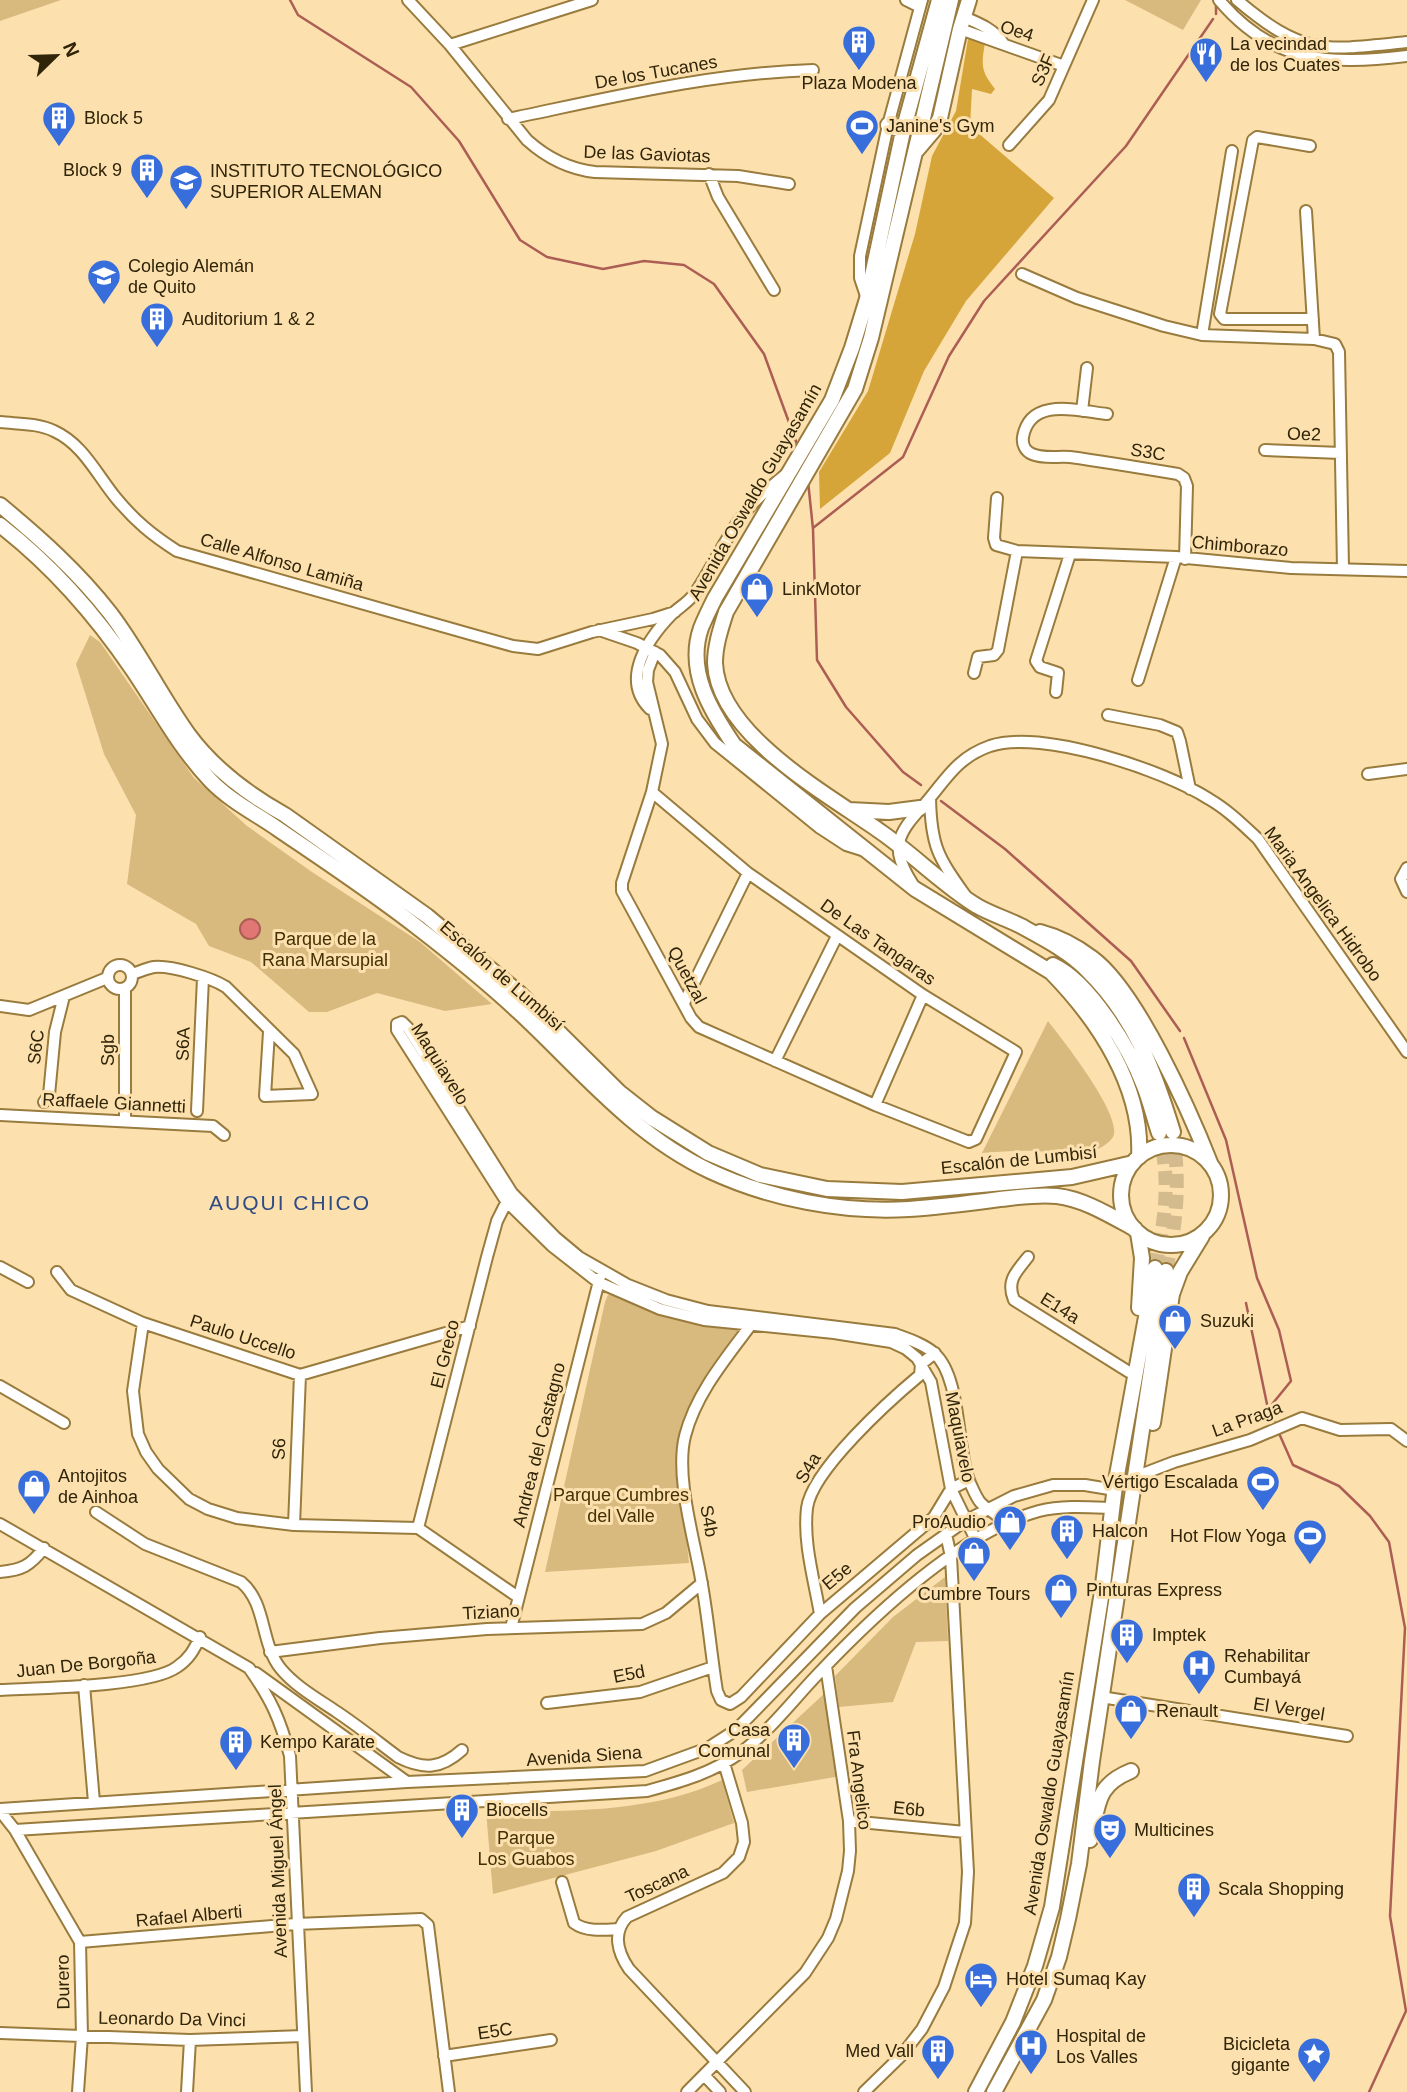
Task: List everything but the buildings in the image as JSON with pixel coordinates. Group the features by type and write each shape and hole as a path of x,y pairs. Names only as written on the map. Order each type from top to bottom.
{"main road":[{"name":"Avenida Oswaldo Guayasamín","path":"939,0 903,131 867,299 852,348 832,400 804,449 800,465 802,480 726,612 718,639 715,664 720,686 729,705 748,732 801,777 897,844 969,901 1022,927 1085,968 1109,993 1140,1041 1156,1076 1166,1132 1129,1055 1095,1002 1060,968 1013,947"},
{"name":"Avenida Oswaldo Guayasamín","path":"951,0 871,338 855,389 800,465 715,598 701,629 697,648 698,673 715,717 734,745 915,889 1013,947 1051,972 1067,988 1097,1026 1135,1104 1140,1136 1136,1160"},
{"path":"914,154 940,118 969,0"},
{"path":"888,125 903,131"},
{"name":"Escalón de Lumbisí","path":"0,505 73,569 93,591 145,664 188,734 222,772 427,916 519,993 619,1092 652,1118 708,1153 760,1175 827,1189 902,1192 1072,1177 1136,1160"},
{"name":"Escalón de Lumbisí","path":"0,525 81,599 133,670 162,718 211,781 233,800 371,892 418,928 519,1012 631,1120 671,1149 708,1170 775,1195 835,1206 905,1209 1032,1195 1057,1196 1090,1206 1136,1231"},
{"path":"849,810 889,812 928,800"},
{"name":"Avenida Oswaldo Guayasamín","path":"1022,927 1061,938 1094,959 1118,986 1142,1023 1188,1109 1211,1165"},
{"path":"1185,1146 1200,1153 1211,1165 1221,1188 1221,1201 1218,1213 1204,1233 1192,1241 1164,1245 1136,1231 1126,1217 1122,1189 1125,1175 1136,1160 1153,1148 1185,1146"},
{"name":"Avenida Oswaldo Guayasamín","path":"976,2092 1013,2022 1035,1966 1052,1907 1103,1586 1116,1458 1142,1289 1142,1258 1136,1231"},
{"name":"Avenida Oswaldo Guayasamín","path":"1130,1513 1152,1432 1172,1294 1180,1272 1204,1233"},
{"name":"Avenida Oswaldo Guayasamín","path":"994,2092 1044,2000 1054,1973 1079,1864 1101,1697 1130,1513 1161,1269 1115,1488"},
{"path":"1079,1864 1090,1839 1100,1796 1116,1777 1131,1771"}],"street":[{"name":"De las Gaviotas","path":"408,0 450,45 508,120 541,153 574,170 709,174 789,184"},
{"path":"450,45 592,0"},
{"path":"867,299 860,278 860,256 888,125 921,3 906,0"},
{"name":"S3F","path":"1009,145 1049,100 1093,0"},
{"path":"1219,0 1256,35 1269,44 1297,55 1345,61 1407,56"},
{"path":"1237,0 1278,32 1314,46 1336,48 1407,42"},
{"name":"Oe4","path":"962,23 992,42 1003,43 1064,66"},
{"name":"De los Tucanes","path":"508,120 672,84 764,71 813,69"},
{"path":"1310,146 1257,137 1253,140 1220,314 1224,319 1313,319"},
{"path":"1202,335 1232,151"},
{"path":"709,174 718,197 774,290"},
{"path":"1306,211 1314,339"},
{"path":"1022,274 1077,298 1164,326 1202,335 1314,339 1335,344 1339,352 1343,568"},
{"path":"1087,368 1082,411 1107,414"},
{"name":"S3C","path":"1082,411 1052,408 1042,411 1030,421 1026,430 1023,438 1027,451 1035,456 1066,457 1178,474 1188,486 1181,558 1138,680"},
{"name":"Calle Alfonso Lamiña","path":"0,422 39,426 61,435 90,461 138,523 177,551 513,646 547,648 599,630 675,612"},
{"name":"Oe2","path":"1265,450 1341,453"},
{"path":"651,649 675,612 694,596 743,514 800,465"},
{"path":"974,673 978,657 994,655 998,650 1017,551 996,545 994,538 997,498"},
{"name":"Chimborazo","path":"1017,551 1181,558 1292,568 1407,571"},
{"path":"1056,692 1058,673 1040,667 1036,661 1070,554"},
{"path":"599,630 651,649 675,672 697,719 715,743 835,838 846,845 872,853"},
{"name":"Quetzal","path":"651,649 638,665 639,690 643,702 653,711 662,744 652,792 622,883 622,891 691,1018 699,1027 875,1105 969,1142 976,1139"},
{"path":"1108,715 1160,725 1177,732 1189,789"},
{"name":"Maria Angelica Hidrobo","path":"897,844 906,826 956,765 991,746 1028,742 1050,744 1140,767 1207,797 1231,813 1258,839 1407,1052"},
{"path":"1368,774 1407,769"},
{"name":"De Las Tangaras","path":"652,792 748,873 923,995 1016,1052 976,1139"},
{"path":"928,800 934,843 943,863 969,901"},
{"path":"897,844 901,866 915,889"},
{"path":"1407,868 1401,879 1407,892"},
{"path":"684,1003 748,873"},
{"path":"775,1061 837,936"},
{"path":"116,965 124,965 132,974 131,982 125,988 114,988 107,978 109,970 116,965"},
{"path":"132,974 155,967 172,968 215,980 226,987 294,1054 312,1094 265,1096 269,1032"},
{"path":"0,1006 29,1010 107,978"},
{"name":"S6A","path":"197,1111 203,978"},
{"name":"Sgb","path":"125,988 125,1117"},
{"path":"875,1105 923,995"},
{"name":"S6C","path":"44,1102 49,1095 55,1032 64,996"},
{"name":"Maquiavelo","path":"509,1197 408,1028 402,1022 398,1023 397,1030 509,1197 600,1276 666,1300 708,1311 891,1342 906,1349 923,1373 951,1489 976,1540"},
{"name":"Raffaele Giannetti","path":"0,1115 125,1117 213,1126 224,1135"},
{"name":"El Greco","path":"418,1528 486,1256 509,1197"},
{"name":"E14a","path":"1028,1257 1010,1283 1014,1300 1129,1372"},
{"path":"0,1267 28,1282"},
{"name":"Paulo Uccello","path":"57,1272 71,1290 144,1323 300,1375 470,1326"},
{"name":"Andrea del Castagno","path":"511,1628 600,1276"},
{"name":"Maquiavelo","path":"754,1320 895,1334 935,1353 953,1392 969,1480 980,1501 997,1514 1004,1524"},
{"name":"S4b","path":"730,1704 719,1696 713,1667 681,1452 691,1418 704,1392 723,1360 754,1320"},
{"path":"144,1323 133,1391 138,1434 158,1469 189,1499 208,1509 237,1518 294,1525 418,1528 518,1597"},
{"name":"S4a","path":"820,1614 806,1534 807,1505 817,1482 835,1456 923,1373 935,1353"},
{"name":"S4a","path":"923,1373 945,1370"},
{"name":"S6","path":"294,1525 300,1375"},
{"path":"0,1386 64,1423"},
{"name":"La Praga","path":"1139,1475 1263,1435 1302,1418 1340,1430 1391,1429 1407,1441"},
{"path":"951,1489 969,1480"},
{"name":"Avenida Siena","path":"0,1810 407,1782 645,1772 708,1748 749,1719 855,1608 917,1555 965,1521 1014,1496 1053,1485 1115,1488"},
{"name":"E5e","path":"730,1704 749,1689 820,1614 934,1517 951,1489"},
{"path":"15,1830 647,1791 691,1779 724,1763 759,1737 884,1609 976,1540 1004,1524 1041,1511 1062,1507 1113,1508"},
{"path":"96,1513 145,1544 241,1582 249,1589 254,1599 270,1651 280,1668 404,1760 436,1766 449,1761 462,1750"},
{"name":"Avenida Miguel Ángel","path":"0,1524 200,1637 249,1668 407,1782"},
{"path":"864,2092 901,2056 922,2029 944,1987 965,1923 968,1872 951,1557 946,1534"},
{"path":"0,1572 19,1570 34,1560 44,1548"},
{"name":"Tiziano","path":"270,1651 394,1637 511,1628 642,1624 666,1613 702,1583"},
{"name":"Juan De Borgoña","path":"0,1690 160,1677 191,1656 200,1637"},
{"name":"Fra Angelico","path":"687,2092 804,1973 828,1938 836,1919 848,1871 849,1821 826,1666"},
{"name":"E5d","path":"547,1703 640,1692 713,1667"},
{"name":"Avenida Miguel Ángel","path":"249,1668 269,1697 281,1723 290,1756 296,1924 306,2087 313,2092"},
{"path":"83,1685 94,1802"},
{"name":"El Vergel","path":"1101,1697 1347,1736"},
{"name":"Toscana","path":"724,1763 742,1823 744,1842 739,1857 723,1873 626,1917 618,1929 620,1951 629,1969 745,2092"},
{"name":"Durero","path":"0,1810 15,1830 80,1942 82,2036 78,2092"},
{"name":"E6b","path":"849,1821 965,1832"},
{"path":"562,1882 574,1923 603,1931 618,1929"},
{"name":"Rafael Alberti","path":"80,1942 296,1924 421,1919 428,1925 444,2056"},
{"name":"Leonardo Da Vinci","path":"0,2033 190,2040 303,2036"},
{"path":"187,2092 190,2040"},
{"name":"E5C","path":"444,2056 551,2040"},
{"path":"444,2056 449,2092"},
{"path":"704,2075 720,2092"}],"green space":[{"path":"0,0 61,0 0,21"},
{"path":"1125,0 1201,0 1183,30"},
{"name":"Parque de la Rana Marsupial","path":"90,635 100,642 194,778 247,826 420,942 492,1004 445,1011 377,993 327,1012 309,1012 251,962 209,946 196,924 127,884 136,815 104,754 76,664"},
{"path":"1048,1021 1101,1096 1114,1127 1113,1137 1099,1148 1084,1153 982,1153"},
{"name":"Parque Cumbres del Valle","path":"616,1292 739,1326 736,1335 715,1362 683,1423 677,1449 689,1563 545,1572 605,1302 608,1295"},
{"path":"945,1577 948,1641 916,1642 893,1702 839,1707 835,1676 893,1617"},
{"path":"827,1691 841,1776 747,1792 742,1770"},
{"name":"Parque Los Guabos","path":"722,1780 734,1823 656,1851 493,1894 486,1811 576,1810 637,1805 695,1791"}],"shaded area":[{"path":"968,39 985,43 983,68 995,89 991,94 972,89 970,126 1054,198 966,301 924,371 890,453 820,509 819,472 868,391 915,234 932,156 956,111"},
{"path":"250,919 257,922 260,929 257,936 250,939 243,936 240,929 243,922"}],"waterway":[{"path":"290,0 298,15 411,87 459,141 520,240 547,257 603,269 644,261 684,265 714,284 764,354 798,447"},
{"path":"1216,3 1216,14"},
{"path":"813,528 903,457 949,356 984,301 1126,146 1213,19"},
{"path":"808,481 813,529 817,660 846,707 903,772 921,785"},
{"path":"941,801 1005,849 1131,961 1180,1031"},
{"path":"1184,1038 1226,1140 1257,1278 1279,1330 1291,1381 1269,1408"},
{"path":"1246,1303 1268,1409 1276,1425"},
{"path":"1278,1431 1293,1465 1339,1486 1370,1516 1389,1542 1405,1628 1390,1916 1406,2011 1369,2092"}],"tunnel":[{"path":"1166,1271 1176,1202 1173,1132"},
{"path":"1155,1268 1162,1233 1166,1184 1159,1133"}],"place":[{"name":"Plaza Modena","path":"859,72"},
{"name":"La vecindad de los Cuates","path":"1206,84"},
{"name":"Block 5","path":"59,148"},
{"name":"Janine's Gym","path":"862,156"},
{"name":"Block 9","path":"147,200"},
{"name":"INSTITUTO TECNOLÓGICO SUPERIOR ALEMAN","path":"186,211"},
{"name":"Colegio Alemán de Quito","path":"104,306"},
{"name":"Auditorium 1 & 2","path":"157,349"},
{"name":"LinkMotor","path":"757,619"},
{"name":"Suzuki","path":"1175,1351"},
{"name":"Vértigo Escalada","path":"1263,1512"},
{"name":"Antojitos de Ainhoa","path":"34,1516"},
{"name":"ProAudio","path":"1010,1552"},
{"name":"Halcon","path":"1067,1561"},
{"name":"Hot Flow Yoga","path":"1310,1566"},
{"name":"Cumbre Tours","path":"974,1583"},
{"name":"Pinturas Express","path":"1061,1620"},
{"name":"Imptek","path":"1127,1665"},
{"name":"Rehabilitar Cumbayá","path":"1199,1696"},
{"name":"Renault","path":"1131,1741"},
{"name":"Casa Comunal","path":"794,1770"},
{"name":"Kempo Karate","path":"236,1772"},
{"name":"Biocells","path":"462,1840"},
{"name":"Multicines","path":"1110,1860"},
{"name":"Scala Shopping","path":"1194,1919"},
{"name":"Hotel Sumaq Kay","path":"981,2009"},
{"name":"Hospital de Los Valles","path":"1031,2076"},
{"name":"Med Vall","path":"938,2081"},
{"name":"Bicicleta gigante","path":"1314,2084"}],"district":[{"name":"AUQUI CHICO","path":"290,1203"}]}
